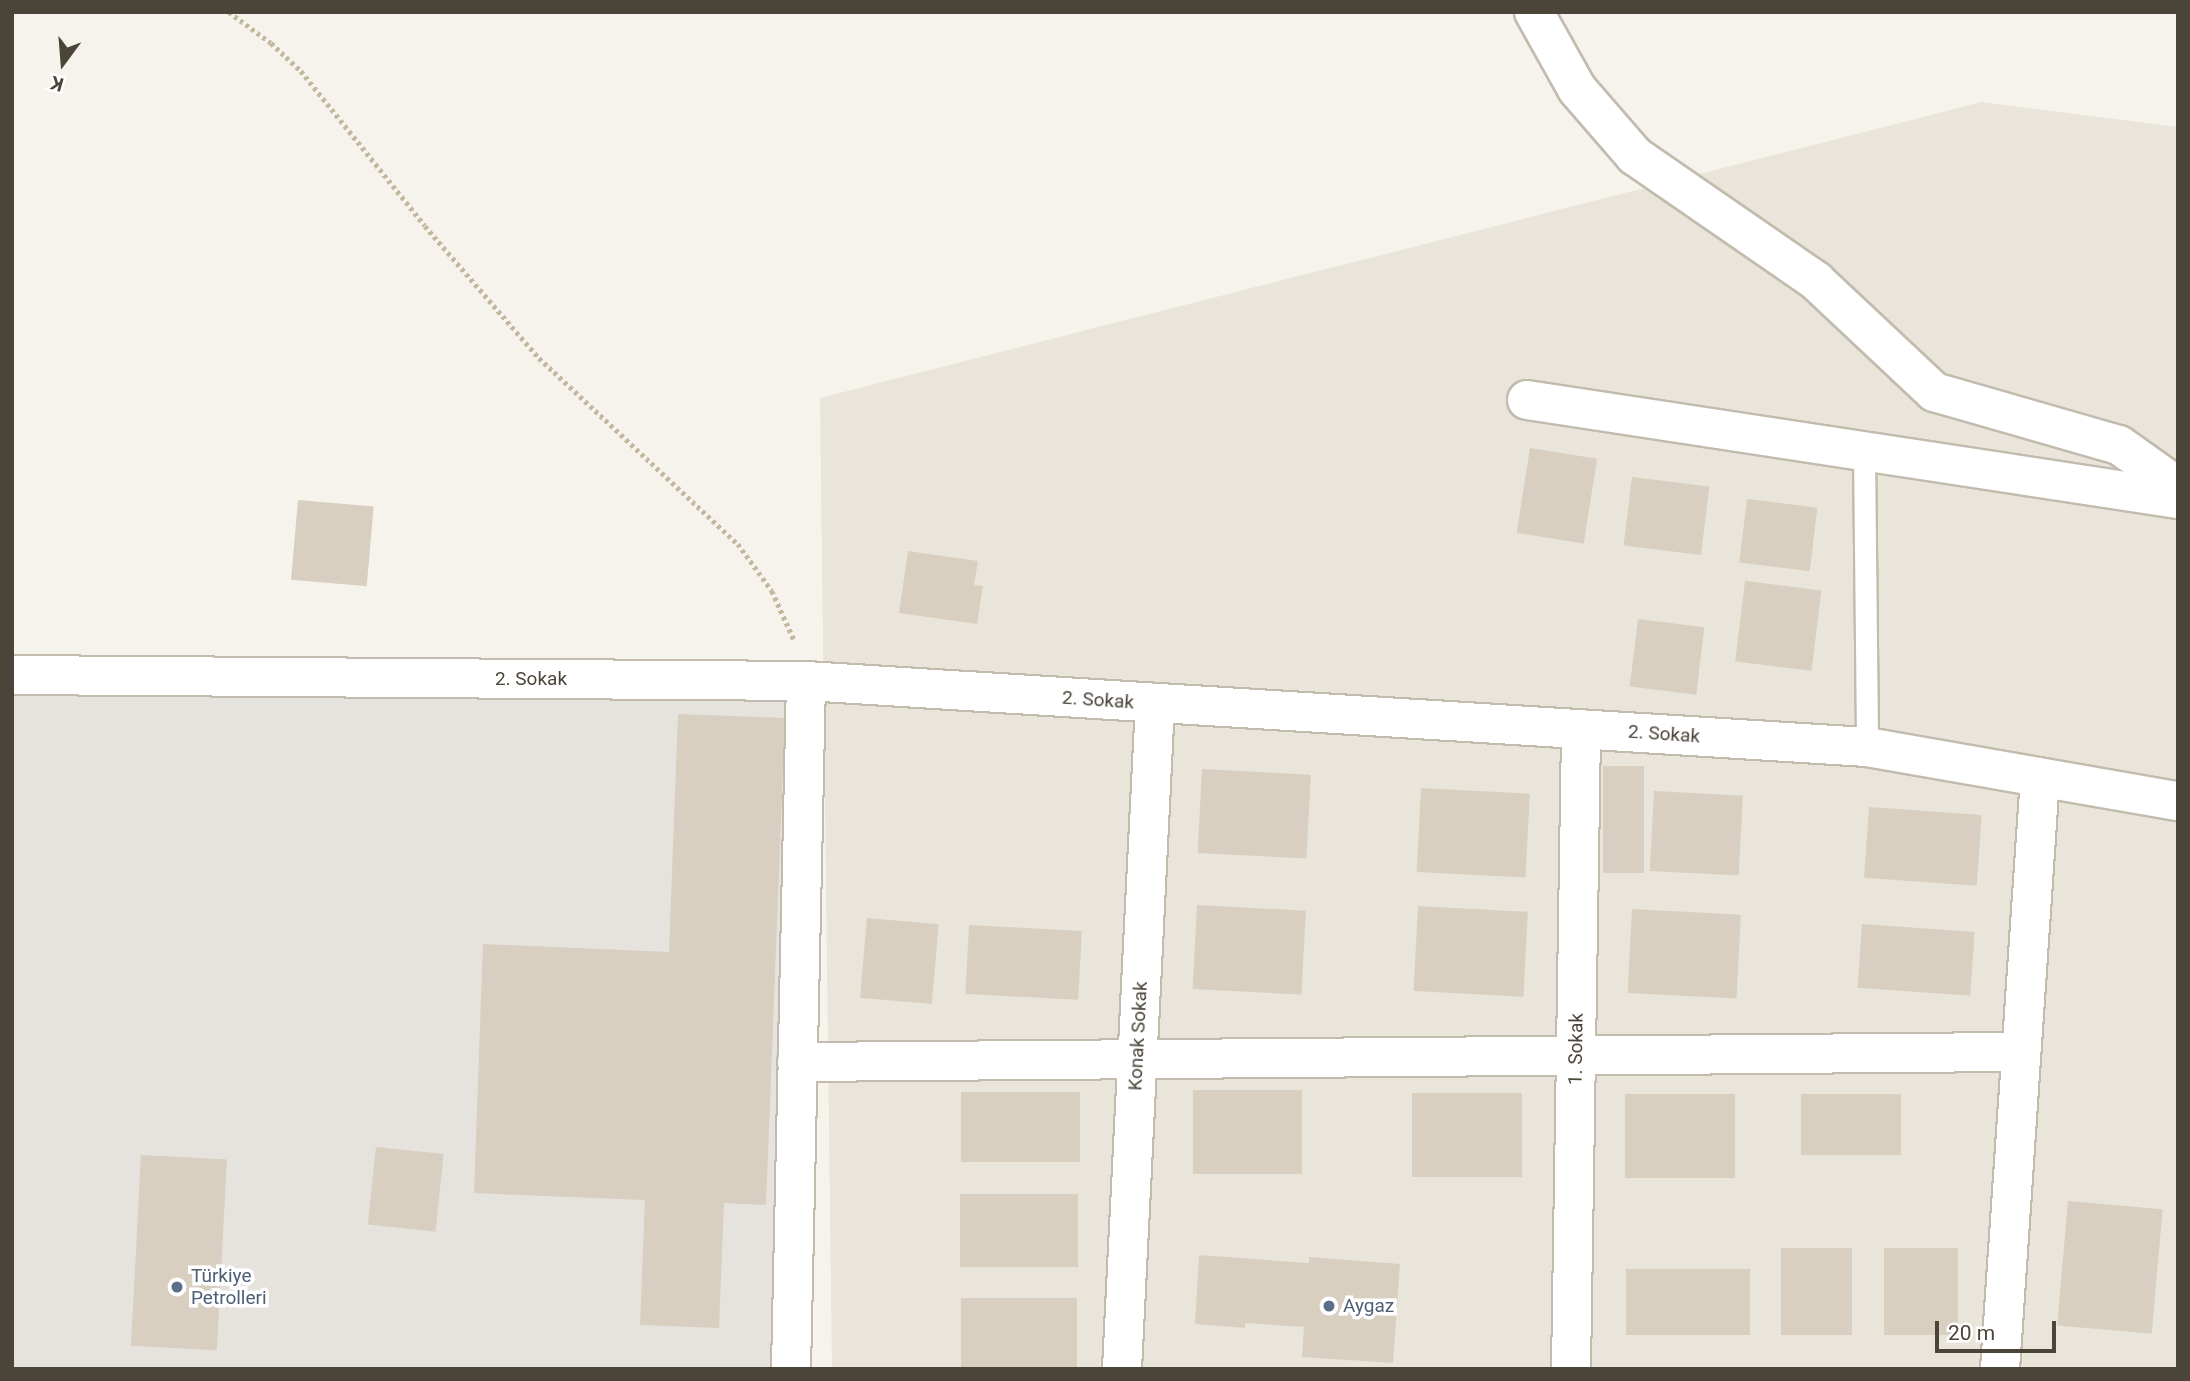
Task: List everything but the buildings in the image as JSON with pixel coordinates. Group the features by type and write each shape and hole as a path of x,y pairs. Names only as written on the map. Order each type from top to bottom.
{"street":[{"path":"1534,12 1577,89 1635,156 1816,281 1934,392 2119,444 2178,486"},
{"path":"1527,400 2178,499"},
{"name":"2. Sokak","path":"12,675 806,681 1867,747 2178,801"},
{"path":"791,1369 806,681"},
{"name":"Konak Sokak","path":"1122,1369 1155,703"},
{"name":"1. Sokak","path":"1571,1369 1581,729"},
{"path":"2000,1369 2040,777"},
{"path":"797,1062 2021,1052"}],"lane":[{"path":"1864,451 1867,747"}],"path":[{"path":"229,12 271,43 300,71 425,226 539,358 738,544 772,590 787,620 806,681"}],"shaded area":[{"path":"1982,102 2178,127 2178,1369 832,1369 820,398"},
{"path":"12,674 822,688 810,1369 12,1369"}],"place":[{"name":"Türkiye Petrolleri","path":"177,1287"},
{"name":"Aygaz","path":"1329,1306"}]}
